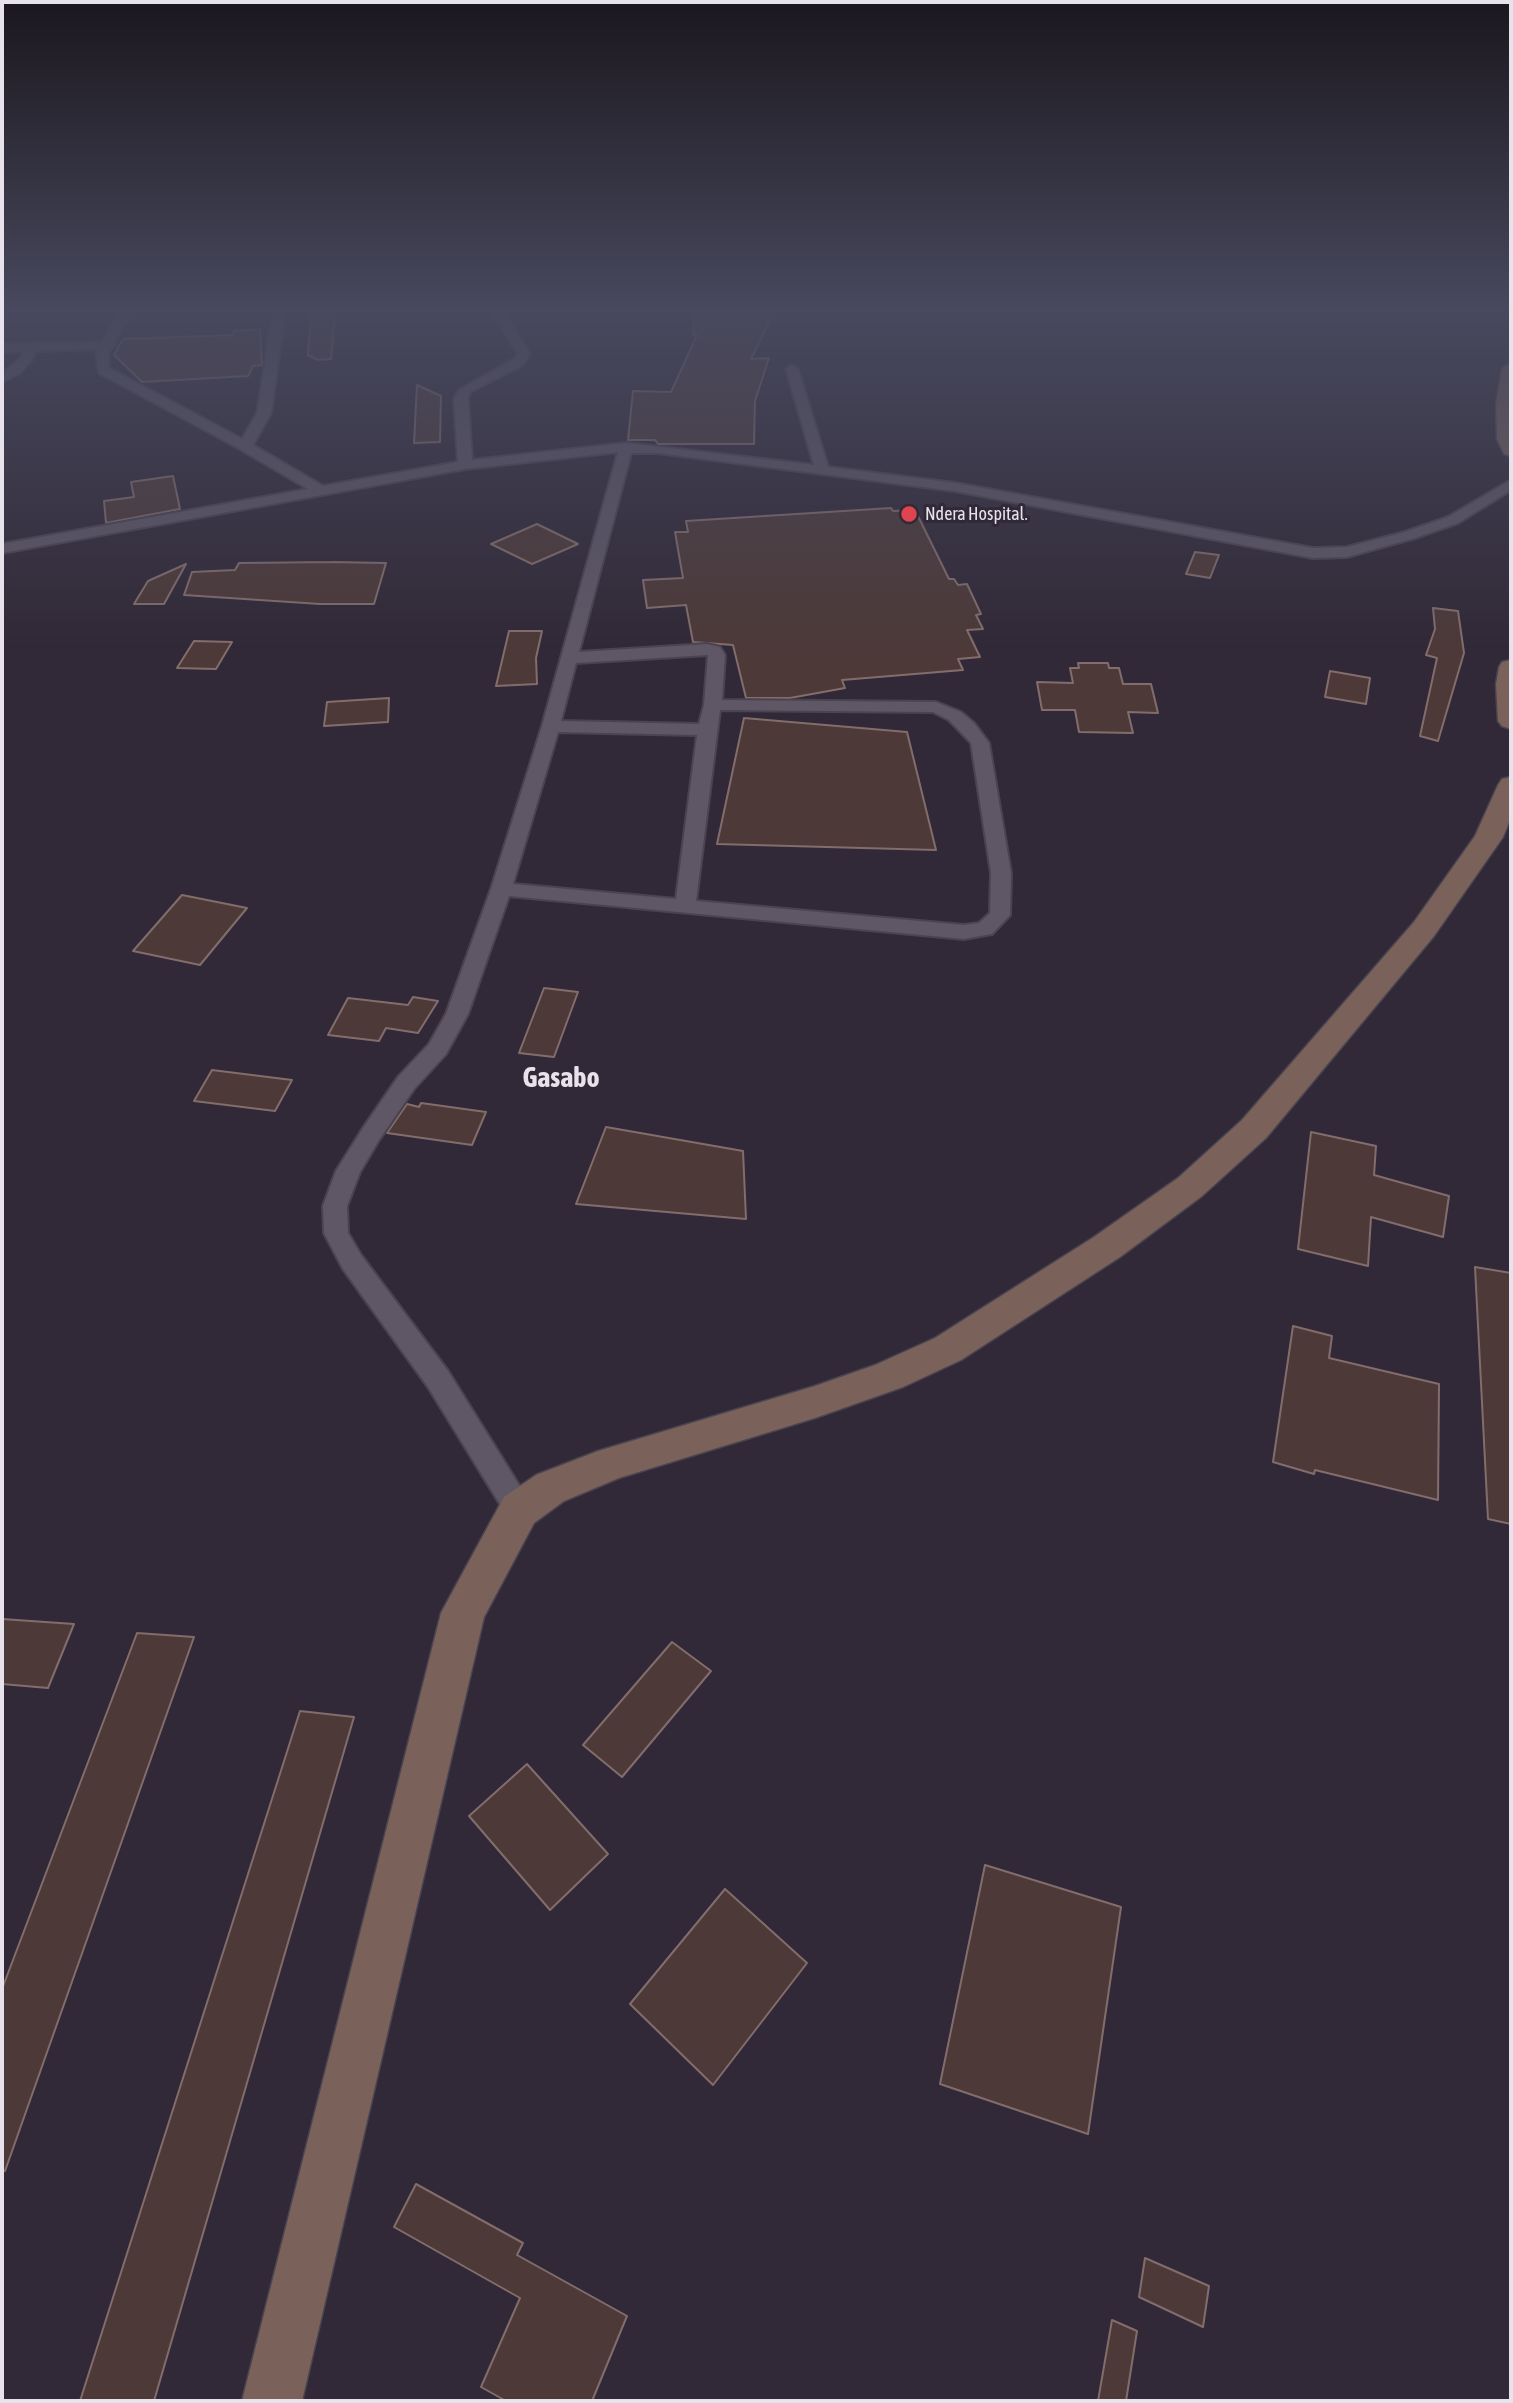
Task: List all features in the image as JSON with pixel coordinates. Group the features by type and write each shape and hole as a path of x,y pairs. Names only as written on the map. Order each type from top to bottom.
{"main road":[{"path":"1506,424 1511,450"},
{"path":"1511,667 1508,684 1511,721"},
{"path":"272,2401 463,1613 519,1510 550,1488 612,1463 815,1402 889,1376 948,1349 1107,1247 1190,1187 1254,1129 1424,929 1489,837 1511,785"}],"street":[{"path":"204,424 321,491"},
{"path":"245,446 258,424"},
{"path":"462,424 465,465"},
{"path":"809,424 822,469"},
{"path":"519,1510 438,1379 352,1262 336,1233 335,1206 348,1171 360,1152 406,1083 438,1049 457,1014 501,889 551,726 626,447"},
{"path":"2,549 465,465 537,454 626,447 955,487 1313,553 1347,552 1410,535 1453,520 1511,484"},
{"path":"570,658 714,651 717,655 713,705 707,730 685,906"},
{"path":"501,889 964,932 985,929 1000,915 1001,873 980,743 955,716 936,707 713,705"},
{"path":"551,726 707,730"}],"building":[{"path":"415,424 440,424 440,442 414,443"},
{"path":"630,424 754,424 754,444 658,444 655,440 628,440"},
{"path":"173,476 180,509 106,523 104,501 134,497 131,482"},
{"path":"891,508 893,511 915,510 949,579 954,579 958,585 967,584 981,614 976,615 983,629 967,630 980,657 958,659 963,670 842,680 845,688 790,698 746,698 733,645 693,642 686,605 647,608 643,580 683,578 675,532 688,532 686,521"},
{"path":"537,524 578,544 532,564 491,544"},
{"path":"1195,552 1219,555 1210,578 1186,574"},
{"path":"239,563 386,563 374,604 320,604 184,595 192,572 235,570"},
{"path":"186,564 164,604 134,604 148,581"},
{"path":"1433,608 1458,611 1464,653 1438,741 1420,736 1437,658 1426,655 1435,629"},
{"path":"509,631 542,631 536,658 537,684 496,686"},
{"path":"194,641 232,642 216,669 177,668"},
{"path":"1078,663 1108,663 1109,668 1119,668 1123,684 1151,684 1158,713 1128,712 1133,733 1079,732 1075,710 1042,710 1037,682 1073,683 1070,668 1079,668"},
{"path":"1330,671 1370,678 1366,704 1325,697"},
{"path":"389,698 388,722 324,726 327,702"},
{"path":"744,718 907,732 936,850 717,844"},
{"path":"182,895 247,908 200,965 133,951"},
{"path":"544,988 578,992 554,1057 519,1053"},
{"path":"413,997 438,1001 418,1033 386,1028 379,1041 328,1035 348,998 408,1005"},
{"path":"212,1070 292,1080 275,1111 194,1101"},
{"path":"421,1103 486,1112 472,1145 387,1133 407,1104 419,1107"},
{"path":"606,1127 743,1151 746,1219 576,1204"},
{"path":"1311,1132 1376,1146 1374,1175 1449,1196 1443,1237 1371,1217 1368,1266 1298,1249"},
{"path":"1475,1267 1511,1273 1511,1524 1488,1519"},
{"path":"1293,1326 1332,1336 1329,1358 1439,1384 1438,1500 1315,1470 1314,1474 1273,1462"},
{"path":"2,1619 74,1624 48,1688 2,1684"},
{"path":"137,1633 194,1637 5,2171 2,2170 2,1989"},
{"path":"672,1642 711,1671 622,1777 583,1745"},
{"path":"300,1711 354,1717 154,2401 80,2401"},
{"path":"527,1764 608,1854 550,1910 469,1816"},
{"path":"985,1865 1121,1907 1088,2134 940,2084"},
{"path":"725,1889 807,1963 713,2085 630,2004"},
{"path":"416,2184 523,2243 517,2255 627,2316 592,2401 506,2401 481,2387 520,2298 394,2227"},
{"path":"1145,2258 1209,2286 1203,2327 1139,2297"},
{"path":"1112,2320 1137,2331 1126,2401 1098,2401"}],"place":[{"name":"Ndera Hospital.","path":"909,514"}],"district":[{"name":"Gasabo","path":"561,1078"}]}
